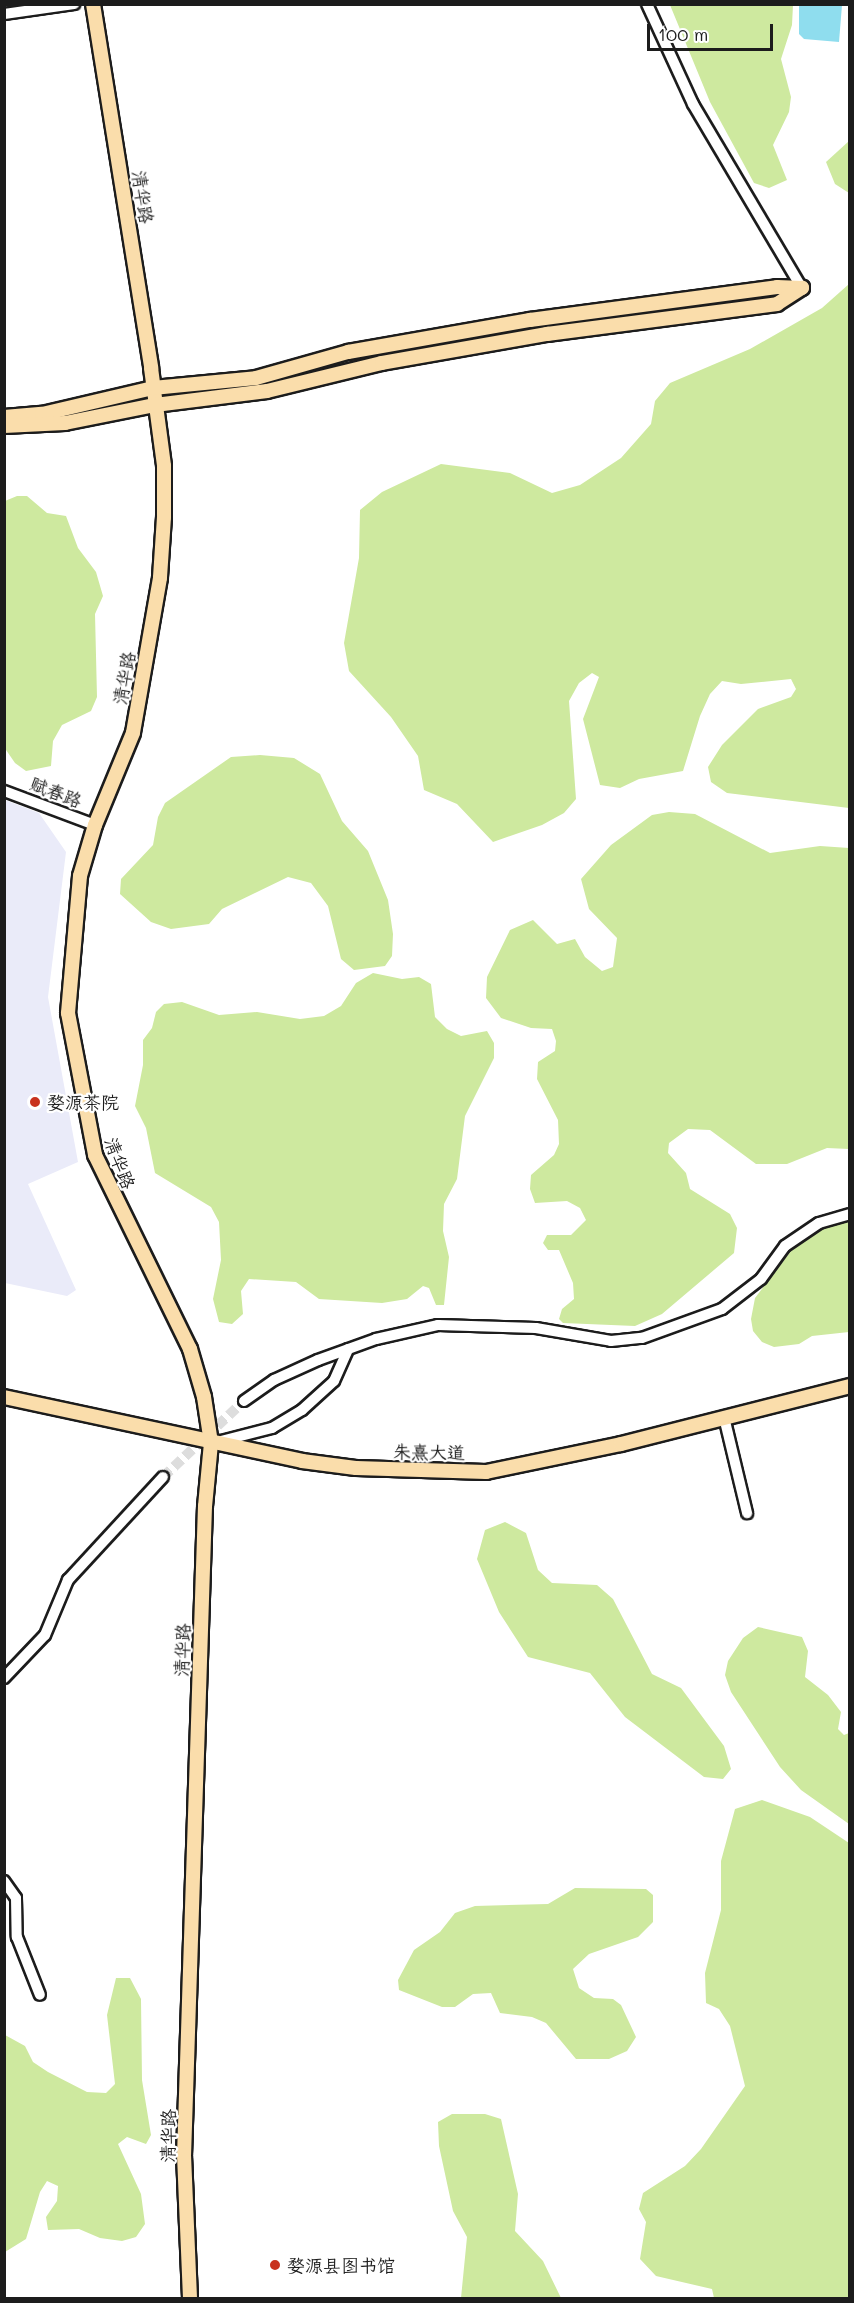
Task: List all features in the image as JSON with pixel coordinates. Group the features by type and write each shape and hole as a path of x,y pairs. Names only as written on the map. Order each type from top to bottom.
{"main road":[{"name":"清华路","path":"93,4 164,466 160,578 133,734 95,825 80,876 69,972 68,1013 83,1104 106,1185 190,1349 204,1398 211,1443 205,1518 184,2156 189,2298"},
{"path":"4,417 42,414 153,388 256,378 348,352 530,320 766,288 802,288"},
{"path":"4,426 66,423 155,405 267,391 382,363 547,334 777,304 802,288"},
{"name":"朱熹大道","path":"4,1397 211,1443 356,1468 486,1472 621,1444 680,1427 849,1386"}],"street":[{"path":"4,14 74,4"},
{"path":"648,4 693,104 802,288"},
{"name":"赋春路","path":"4,790 95,825"},
{"path":"244,1401 274,1380 348,1349 438,1325 536,1328 611,1341 642,1338 722,1309 760,1279 785,1246 819,1224 849,1214"},
{"path":"211,1443 265,1430 302,1410 334,1381 348,1349"},
{"path":"724,1417 747,1513"},
{"path":"4,1678 45,1635 68,1580 163,1477"},
{"path":"4,1881 16,1898 17,1936 40,1995"}],"shaded area":[{"name":"婺源茶院","path":"5,800 39,813 66,852 48,997 78,1162 28,1184 76,1290 67,1296 5,1283"}],"green space":[{"path":"670,5 793,5 792,25 781,59 791,97 789,112 773,145 787,180 769,188 754,183 710,102"},
{"path":"849,141 850,193 835,184 826,162"},
{"path":"849,284 849,808 727,793 711,782 708,767 722,745 758,709 791,697 796,689 791,679 741,684 722,681 710,694 700,716 683,771 639,779 620,788 600,785 583,719 599,677 592,673 579,683 569,701 576,799 564,813 542,825 493,842 457,804 424,790 418,756 391,717 349,671 344,643 359,558 360,510 382,492 441,464 510,473 552,493 580,485 621,458 651,424 655,401 670,383 750,349 822,308"},
{"path":"17,496 27,496 47,513 66,516 78,548 96,572 103,596 95,614 97,697 91,711 62,725 53,741 51,766 26,771 15,763 4,747 5,501"},
{"path":"260,755 294,758 320,774 342,821 368,851 388,900 393,934 392,956 385,966 354,970 341,959 328,906 311,883 288,877 222,909 209,924 171,929 151,922 120,894 121,879 153,845 158,817 165,803 231,757"},
{"path":"669,812 695,814 770,853 820,846 849,848 849,1149 827,1148 787,1164 756,1164 710,1130 688,1129 669,1143 668,1153 686,1173 690,1189 730,1214 737,1228 734,1253 662,1314 635,1326 563,1323 559,1319 562,1309 574,1299 573,1283 559,1250 548,1250 543,1243 547,1235 571,1235 586,1220 580,1208 567,1201 535,1203 530,1189 531,1175 554,1155 559,1144 558,1120 537,1079 538,1062 555,1051 556,1041 552,1029 531,1028 501,1018 486,998 487,977 510,930 533,920 557,944 575,939 585,957 602,971 613,967 617,938 589,909 581,879 611,845 652,815"},
{"path":"373,973 402,979 419,977 431,984 435,1017 447,1029 461,1036 487,1031 494,1043 494,1058 465,1116 457,1179 444,1204 443,1231 449,1257 444,1305 436,1305 429,1288 423,1286 407,1299 382,1303 319,1299 296,1282 249,1279 241,1291 243,1314 232,1324 219,1322 213,1299 221,1260 219,1222 211,1207 155,1173 146,1128 135,1106 143,1065 143,1040 152,1028 156,1012 164,1004 182,1002 219,1015 257,1012 300,1019 324,1016 341,1006 356,983"},
{"path":"849,1220 849,1332 812,1336 799,1344 774,1347 762,1342 753,1331 751,1319 755,1298 794,1247 823,1228"},
{"path":"505,1522 526,1533 538,1570 552,1583 597,1585 613,1599 652,1674 681,1688 724,1746 731,1769 723,1779 704,1777 625,1717 590,1673 528,1657 499,1612 477,1559 485,1530"},
{"path":"758,1627 802,1637 808,1651 805,1677 828,1695 841,1712 838,1729 844,1735 849,1733 849,1824 801,1790 780,1767 731,1692 725,1675 728,1661 743,1638"},
{"path":"762,1800 810,1817 849,1843 849,2298 714,2298 712,2289 656,2276 640,2259 646,2222 639,2209 643,2193 685,2166 701,2149 745,2086 730,2026 719,2009 706,2003 705,1973 721,1910 721,1861 735,1809"},
{"path":"575,1888 646,1889 653,1895 653,1922 638,1937 589,1954 573,1969 579,1988 594,1998 613,1999 621,2005 636,2037 627,2051 609,2059 576,2059 546,2023 532,2017 500,2013 491,1993 473,1994 455,2007 442,2007 399,1990 398,1980 414,1950 440,1932 455,1913 475,1906 548,1904"},
{"path":"116,1978 130,1978 141,1999 142,2080 151,2135 146,2144 127,2137 118,2144 141,2194 145,2224 136,2237 122,2241 100,2238 79,2229 48,2230 46,2217 57,2201 58,2186 47,2181 40,2192 26,2239 5,2252 5,2035 25,2046 33,2062 48,2072 87,2092 106,2093 115,2084 107,2015"},
{"path":"452,2114 485,2114 501,2119 518,2194 515,2231 543,2261 561,2298 461,2298 467,2237 453,2211 439,2146 438,2122"}],"water":[{"path":"799,4 842,5 839,42 804,39 799,34"}],"tunnel":[{"path":"163,1477 244,1401"}],"place":[{"name":"婺源茶院","path":"35,1102"},
{"name":"婺源县图书馆","path":"275,2265"}]}
